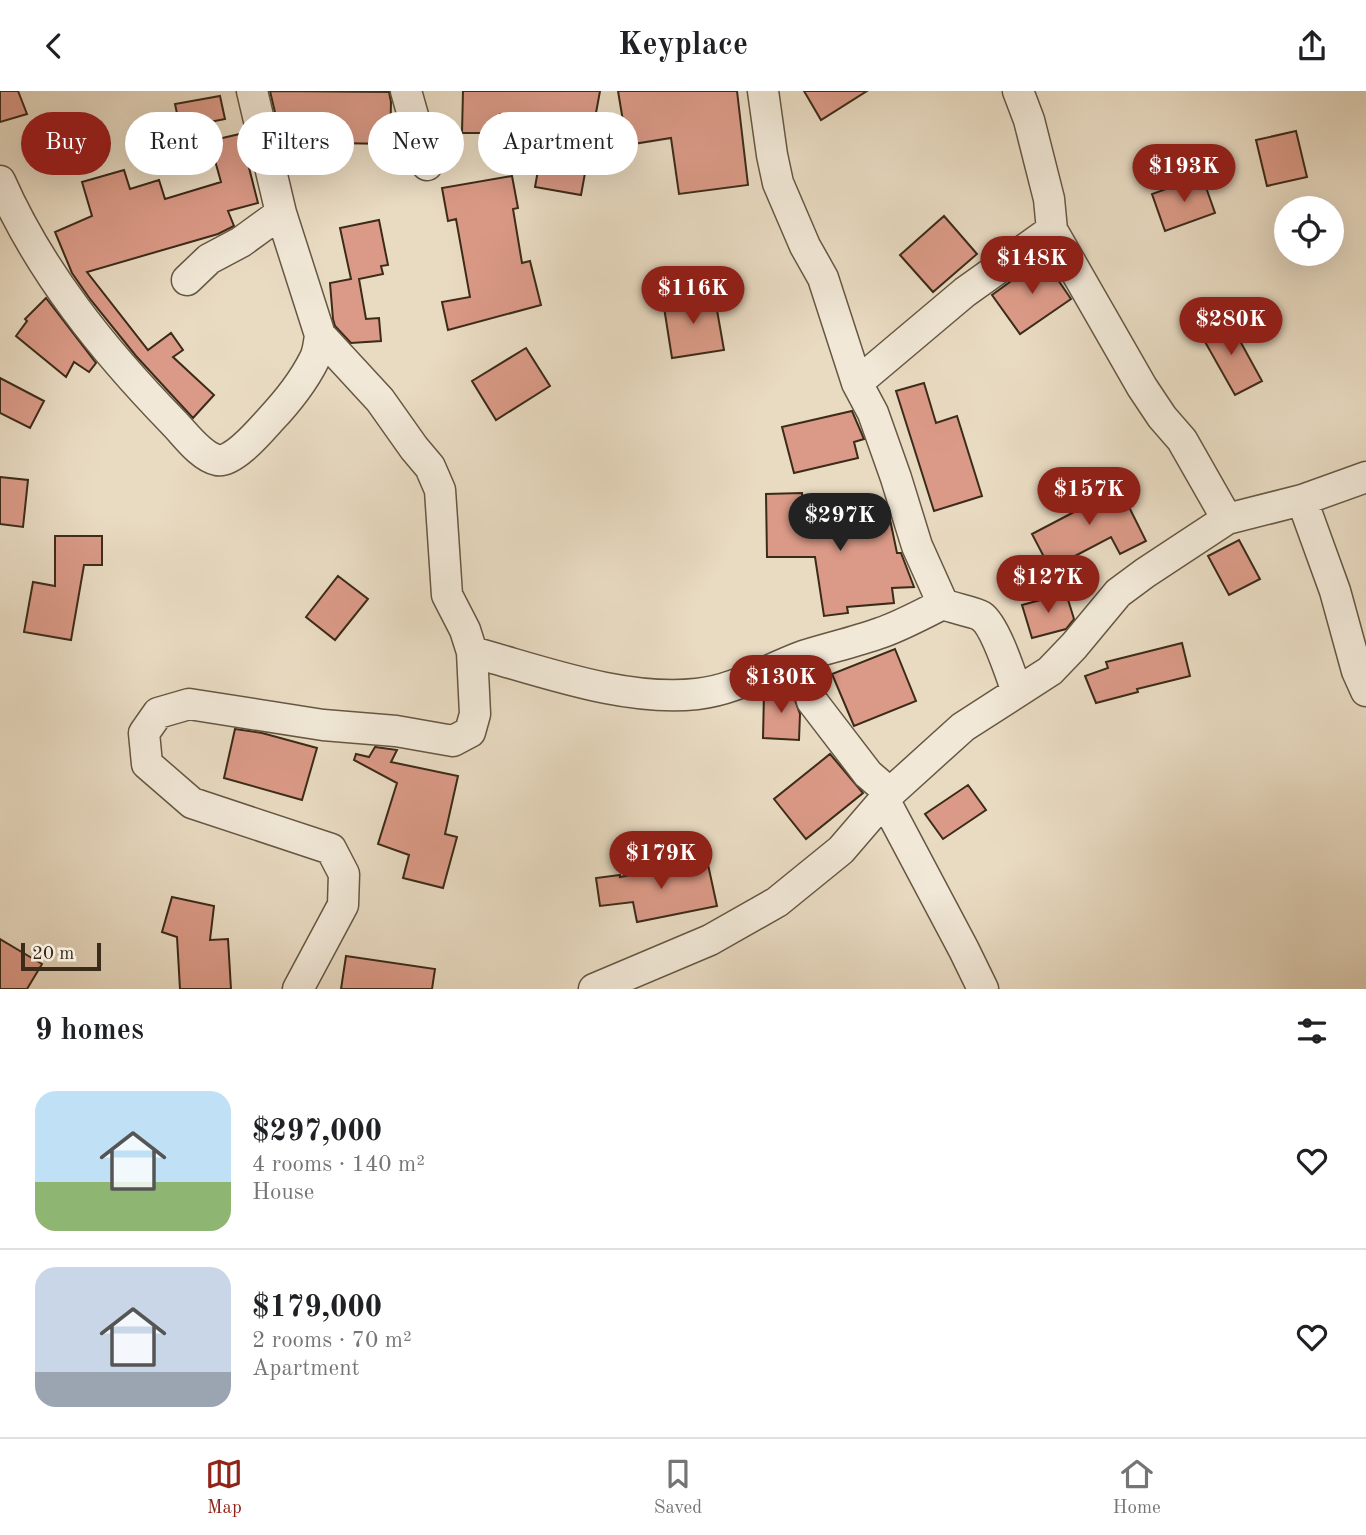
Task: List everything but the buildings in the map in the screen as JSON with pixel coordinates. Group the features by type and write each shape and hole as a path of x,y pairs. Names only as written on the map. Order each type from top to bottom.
{"street":[{"path":"252,91 281,213 320,335 380,400 430,467 440,490 447,595 465,630 472,652 475,715 470,732 453,741 396,731 323,725 189,704 158,713 144,733 147,764 192,803 331,849 344,874 342,905 298,989"},
{"path":"406,91 412,112"},
{"path":"763,91 778,183 805,247 823,278 857,383 873,413 917,545 943,604 979,614 988,623 1017,692"},
{"path":"1018,91 1030,120 1049,199 1052,230 1142,387 1162,417 1182,440 1227,519"},
{"path":"0,181 13,210 68,300 146,395 199,449 217,460 228,460 284,405 316,359 320,335"},
{"path":"187,280 208,259 241,242 281,213"},
{"path":"857,383 965,292 1052,230"},
{"path":"594,989 710,940 778,902 841,851 888,797 963,727 1050,671 1118,593 1227,519 1302,500 1366,477"},
{"path":"1302,500 1335,591 1357,671 1366,691"},
{"path":"472,652 577,681 660,694 697,694 735,686 801,657 883,633 943,604"},
{"path":"801,657 812,701 888,797 983,989"}]}
